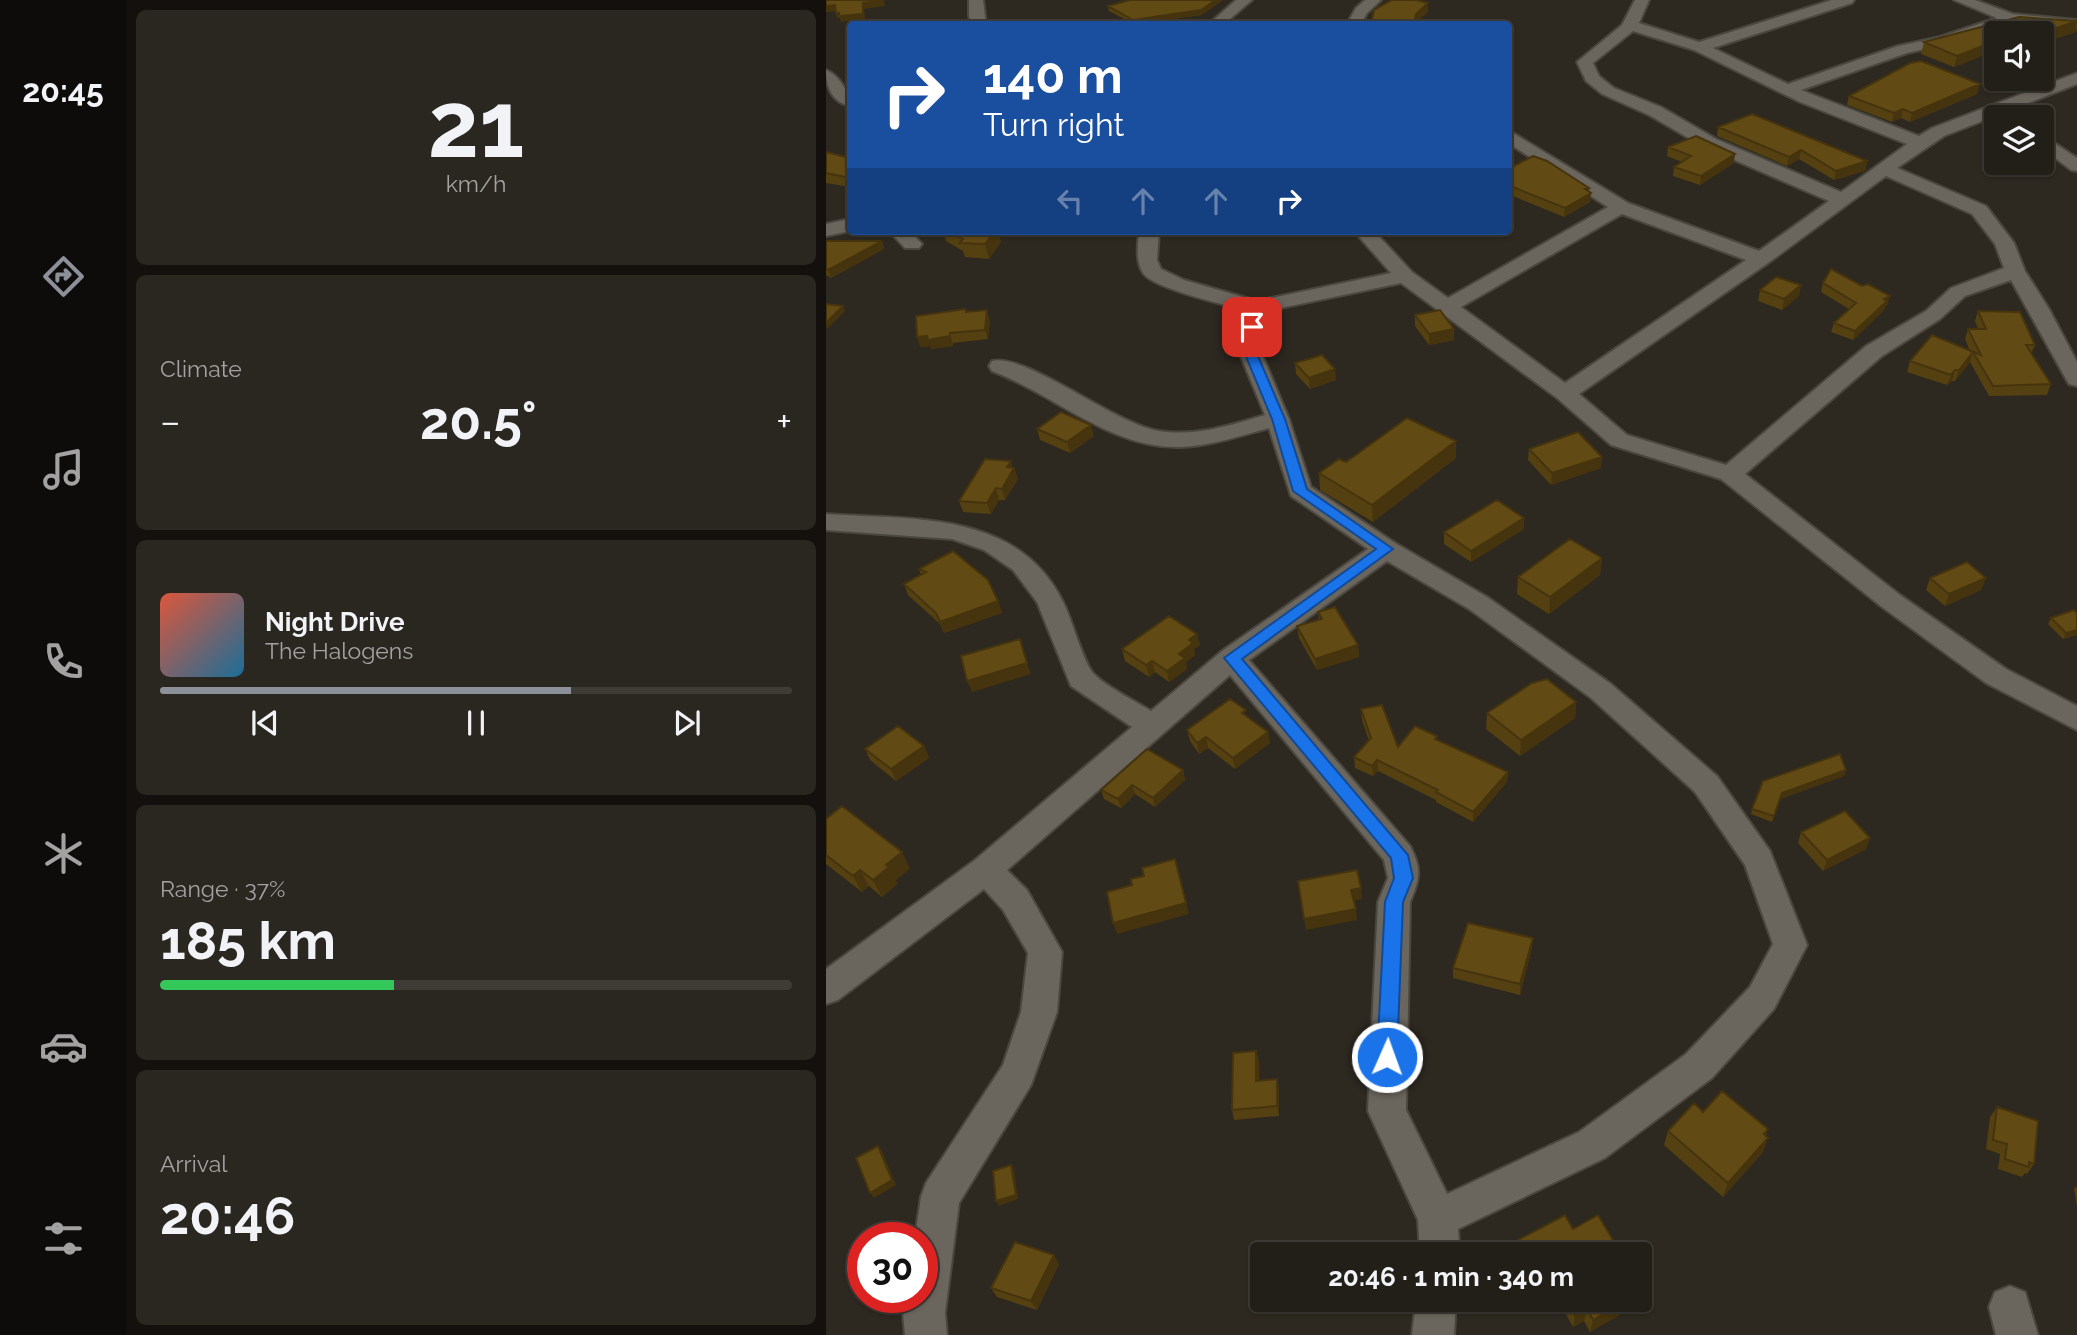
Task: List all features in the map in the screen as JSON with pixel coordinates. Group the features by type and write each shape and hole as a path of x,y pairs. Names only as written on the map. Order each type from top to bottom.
{"street":[{"path":"976,0 978,21"},
{"path":"1220,21 1245,0"},
{"path":"1356,21 1361,11 1374,0"},
{"path":"1642,0 1631,25 1621,36 1585,62 1591,78 1608,91 1655,111 1710,143 1843,200"},
{"path":"1699,47 1847,0"},
{"path":"1961,0 2011,18 2077,24"},
{"path":"1787,90 1903,49 1942,41 2011,18"},
{"path":"1631,25 1699,47 1787,90 1920,143"},
{"path":"826,75 847,99"},
{"path":"1565,393 1761,259 1920,143 1938,132 2077,78"},
{"path":"1512,141 1621,207 1761,259"},
{"path":"2054,149 2077,165"},
{"path":"1886,170 1979,210 2004,243 2015,271 2077,379"},
{"path":"1447,307 1621,207"},
{"path":"826,230 847,226"},
{"path":"1149,235 1147,260 1153,273 1177,284 1256,307 1405,276"},
{"path":"1368,235 1405,276 1565,393 1619,440 1730,474 1891,601 1996,676 2077,719"},
{"path":"1730,474 1874,351 1933,316 1958,292 2015,271"},
{"path":"1256,307 1248,347 1278,419 1300,491 1386,549 1478,603 1601,691 1706,784 1759,860 1790,945 1762,998 1699,1066 1592,1145 1438,1218"},
{"path":"1000,366 1031,378 1073,403 1143,435 1178,440 1244,429 1278,419"},
{"path":"826,522 955,531 993,544 1022,564 1049,600 1081,679 1152,726"},
{"path":"826,989 986,869 1232,658 1386,549"},
{"path":"1232,658 1399,855 1404,878 1394,902 1387,1111 1438,1218 1439,1242"},
{"path":"926,1335 924,1313 940,1197 1018,1073 1039,1012 1045,953 1015,900 986,869"},
{"path":"1433,1335 1435,1312"}],"building":[{"path":"826,0 883,1 863,3 863,14 839,16 835,5 826,6"},
{"path":"1130,0 1216,0 1201,10 1133,20 1108,6"},
{"path":"1392,0 1428,3 1416,14 1415,21 1372,21 1374,10"},
{"path":"2019,17 2077,21 2054,29 2054,21 2004,21"},
{"path":"1984,26 1984,45 1957,56 1924,42"},
{"path":"1921,61 1980,84 1912,113 1903,109 1894,113 1849,96 1910,63"},
{"path":"1752,114 1867,161 1836,171 1801,150 1789,157 1718,127"},
{"path":"1696,136 1735,154 1701,176 1674,167 1691,156 1668,147"},
{"path":"826,152 847,157 847,177 826,173"},
{"path":"1533,156 1547,161 1589,188 1585,189 1591,193 1565,208 1512,187 1512,167"},
{"path":"956,235 992,235 985,244 960,243 963,239"},
{"path":"826,241 882,241 828,270"},
{"path":"1831,269 1862,286 1868,284 1890,296 1884,299 1887,301 1855,331 1834,323 1856,303 1823,283"},
{"path":"1776,277 1801,285 1784,299 1760,290"},
{"path":"826,304 843,306 826,323"},
{"path":"965,309 966,312 987,310 985,330 950,333 950,336 928,340 927,336 917,337 916,316"},
{"path":"1440,310 1454,329 1429,334 1415,315"},
{"path":"1978,311 2020,312 2035,345 2026,345 2051,384 1993,386 1973,352 1959,370 1955,370 1951,375 1910,361 1932,335 1981,355 1968,329 1986,329"},
{"path":"1322,355 1335,369 1309,378 1295,363"},
{"path":"1061,412 1091,425 1067,442 1037,429"},
{"path":"1407,418 1456,441 1372,505 1319,473 1339,459 1346,462"},
{"path":"1578,432 1602,457 1552,473 1529,449"},
{"path":"985,459 1011,461 1007,467 1014,468 1002,489 996,488 987,503 959,501"},
{"path":"1497,500 1524,518 1471,551 1444,532"},
{"path":"1570,539 1602,558 1550,597 1518,577"},
{"path":"953,551 988,580 998,601 940,622 936,613 904,584 926,572 919,569"},
{"path":"1967,562 1986,578 1949,594 1930,578"},
{"path":"1335,607 1358,645 1315,659 1297,626 1322,619 1318,612"},
{"path":"2074,610 2077,613 2077,630 2066,633 2051,618"},
{"path":"1169,616 1197,634 1189,640 1193,643 1179,654 1185,658 1167,671 1152,661 1146,665 1122,649"},
{"path":"1020,639 1027,663 967,681 961,656"},
{"path":"1547,679 1576,702 1521,740 1487,713 1532,683"},
{"path":"1230,699 1246,710 1242,713 1268,732 1233,758 1206,737 1197,743 1187,730"},
{"path":"1382,705 1398,747 1415,726 1437,736 1435,739 1508,772 1473,812 1436,792 1438,790 1377,760 1372,766 1354,757 1371,738 1361,709"},
{"path":"898,726 924,746 891,769 865,749"},
{"path":"1147,749 1183,770 1153,798 1132,785 1118,799 1101,790"},
{"path":"1840,754 1846,770 1782,793 1774,816 1752,809 1763,781"},
{"path":"842,806 902,852 873,880 860,870 853,876 826,855 826,819"},
{"path":"1845,811 1870,838 1827,860 1801,832"},
{"path":"1175,859 1186,903 1113,923 1107,892 1132,885 1131,879 1144,876 1142,868"},
{"path":"1357,870 1361,888 1351,890 1356,909 1304,919 1298,881"},
{"path":"1468,923 1533,938 1520,984 1453,968"},
{"path":"1256,1051 1256,1081 1277,1079 1277,1106 1232,1110 1233,1053"},
{"path":"1722,1091 1768,1129 1764,1134 1768,1138 1728,1183 1668,1131 1694,1103 1703,1112"},
{"path":"1997,1107 2038,1121 2034,1164 2029,1162 2029,1167 2005,1159 2007,1144 1993,1140"},
{"path":"878,1146 892,1180 870,1193 856,1158"},
{"path":"1011,1165 1016,1195 996,1201 993,1171"},
{"path":"1565,1215 1573,1229 1598,1215 1614,1242 1519,1242 1518,1240"},
{"path":"1015,1242 1054,1255 1031,1301 991,1288"},
{"path":"1589,1312 1607,1312 1593,1320"}],"route":[{"path":"1252,327 1248,347 1278,419 1300,491 1386,549 1232,658 1399,855 1404,878 1394,902 1387,1057"}]}
